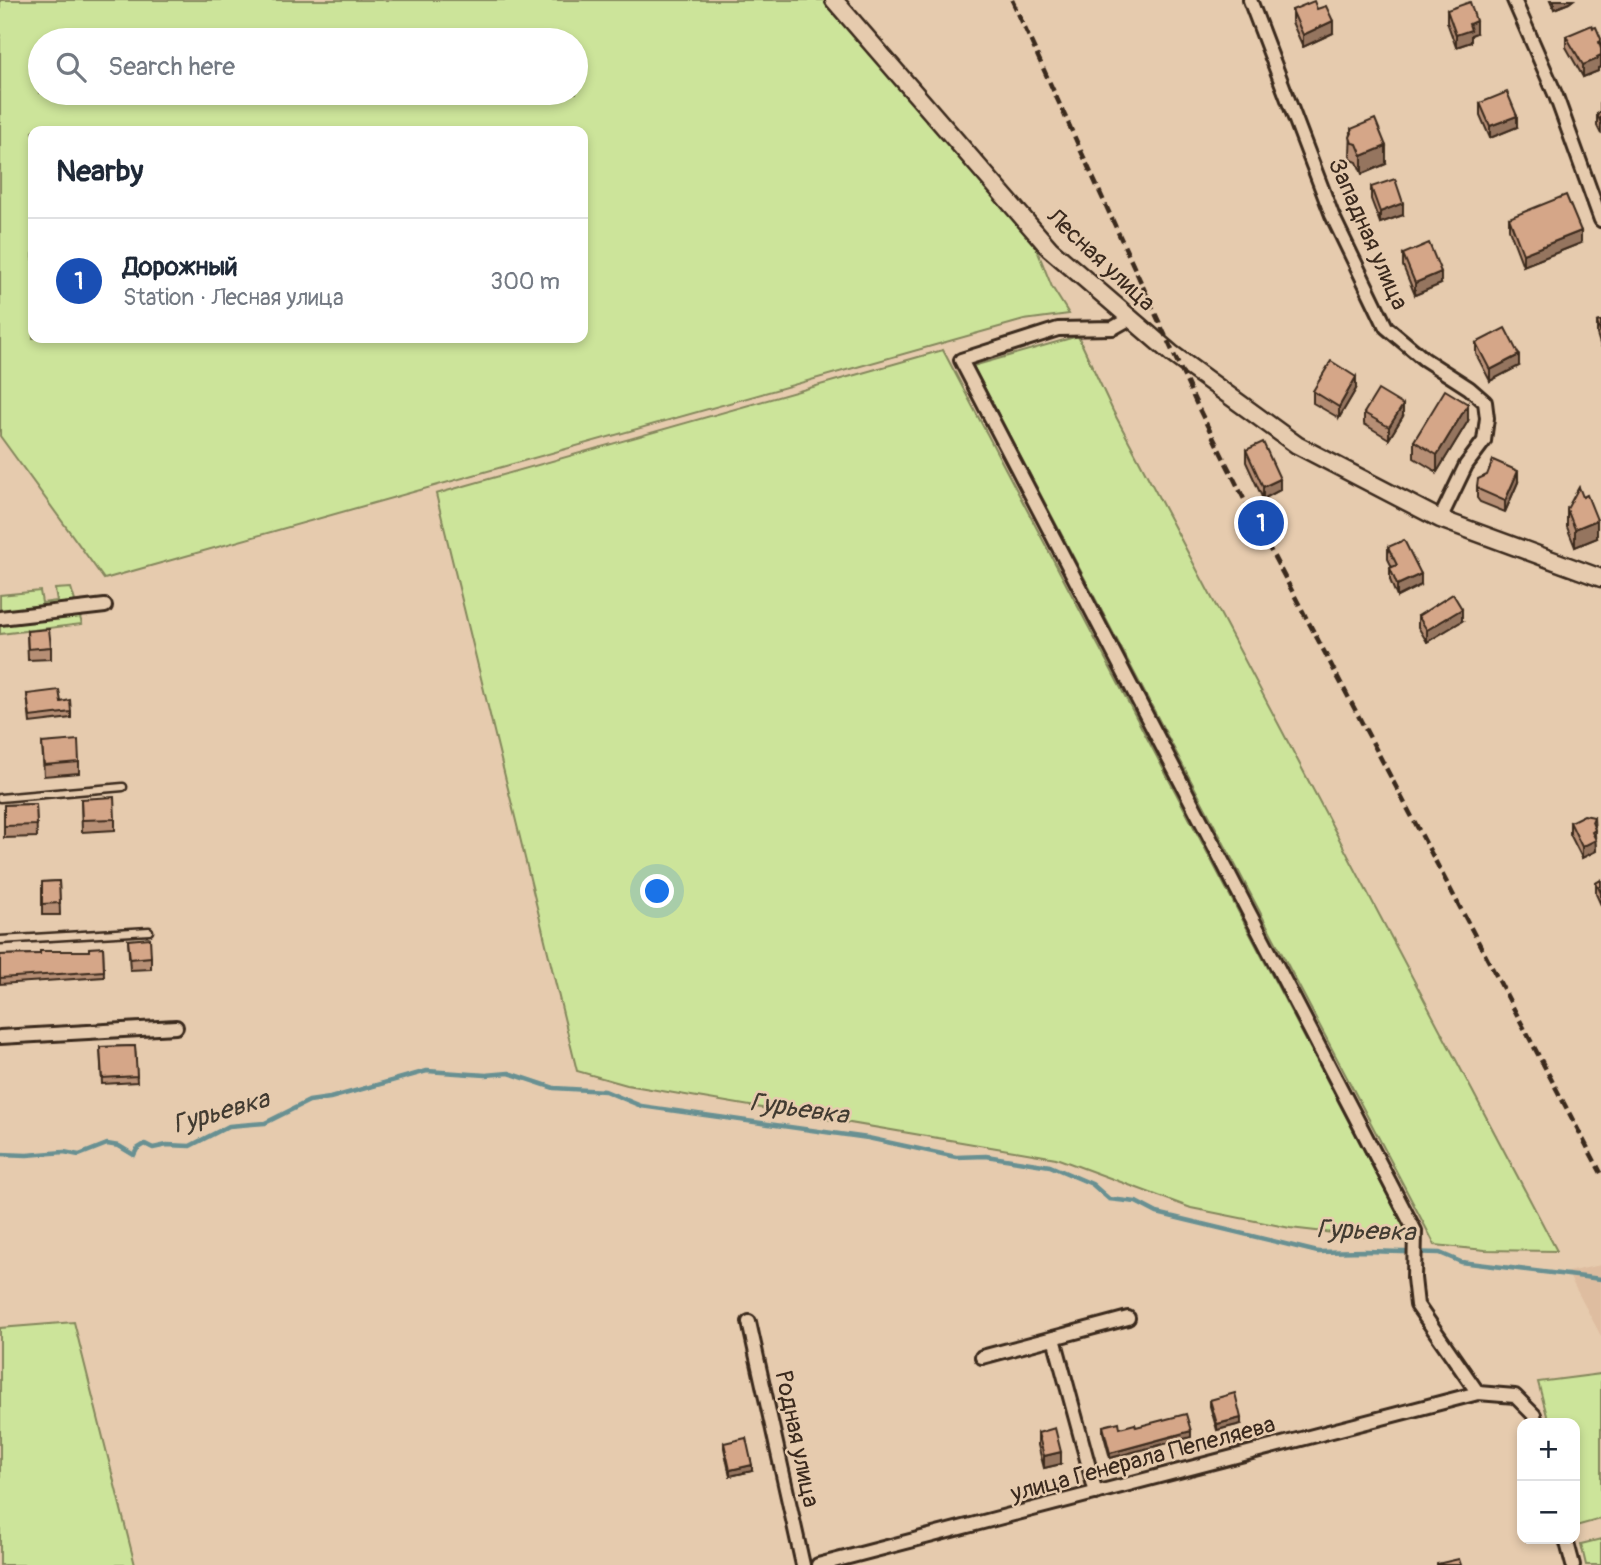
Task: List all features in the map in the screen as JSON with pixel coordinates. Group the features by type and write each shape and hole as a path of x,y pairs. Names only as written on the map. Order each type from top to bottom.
{"street":[{"name":"Лесная улица","path":"834,0 1050,249 1172,354 1297,444 1440,519 1601,578"},
{"name":"Западная улица","path":"1250,0 1332,215 1386,327 1423,359 1469,388 1485,402 1487,418 1484,441 1466,465 1440,519"},
{"path":"1514,0 1556,96 1601,220"},
{"path":"1129,319 1113,328 1058,329 961,360 1415,1231 1414,1278 1417,1305 1478,1393"},
{"path":"0,631 1,617 105,606"},
{"path":"0,1037 176,1027"},
{"path":"982,1357 1128,1318"},
{"name":"Родная улица","path":"749,1322 803,1565"},
{"path":"1054,1338 1096,1493"},
{"name":"улица Генерала Пепеляева","path":"818,1565 1478,1393 1515,1396 1535,1418"},
{"path":"1567,1544 1573,1565"}],"lane":[{"path":"0,798 123,787"},
{"path":"0,940 149,931"}],"shaded area":[{"path":"1601,1265 1601,1336 1567,1272"}],"green space":[{"path":"0,0 839,0 1031,235 1052,287 1069,314 1024,320 104,579 0,436"},
{"path":"1078,336 1113,411 1557,1251 1485,1250 1435,1245 973,366"},
{"path":"943,350 1412,1242 1290,1228 1191,1208 1056,1158 627,1085 577,1071 436,494"},
{"path":"71,588 82,624 0,634 0,595 40,591 42,603 57,601 55,589"},
{"path":"74,1322 135,1565 0,1565 0,1328"},
{"path":"1601,1374 1601,1519 1580,1525 1580,1418 1548,1418 1538,1382"},
{"path":"1601,1539 1601,1565 1586,1565 1581,1544"}],"building":[{"path":"1314,1 1317,9 1326,6 1333,21 1303,35 1292,10"},
{"path":"1470,2 1476,21 1469,24 1471,30 1456,35 1447,10"},
{"path":"1592,25 1593,28 1596,27 1601,39 1601,55 1583,65 1566,36"},
{"path":"1507,92 1517,116 1490,126 1480,103"},
{"path":"1375,119 1386,146 1362,156 1357,144 1352,143 1351,129"},
{"path":"1395,179 1403,203 1380,212 1371,187"},
{"path":"1566,195 1581,231 1523,254 1509,218"},
{"path":"1429,243 1441,272 1415,283 1403,254"},
{"path":"1505,328 1519,355 1490,370 1476,343"},
{"path":"1331,361 1356,377 1339,407 1313,391"},
{"path":"1378,390 1403,405 1389,427 1364,413"},
{"path":"1445,390 1468,404 1437,455 1414,441"},
{"path":"1263,442 1280,479 1263,487 1246,450"},
{"path":"1493,460 1518,471 1505,501 1480,490 1477,486 1478,479 1487,475"},
{"path":"1579,487 1583,497 1587,495 1597,520 1575,529 1567,509"},
{"path":"1404,540 1421,574 1397,585 1390,568 1397,565 1388,547"},
{"path":"1453,594 1462,609 1427,630 1418,616"},
{"path":"49,629 51,647 28,649 27,631"},
{"path":"59,690 61,702 70,700 71,712 30,717 27,694"},
{"path":"78,740 79,762 44,765 42,743"},
{"path":"114,797 115,819 82,820 81,799"},
{"path":"36,804 37,825 4,826 4,805"},
{"path":"1584,815 1594,817 1592,822 1595,830 1592,832 1596,840 1582,847 1570,822"},
{"path":"1601,880 1601,893 1596,883"},
{"path":"59,881 60,903 42,904 42,882"},
{"path":"150,938 151,957 130,959 128,940"},
{"path":"103,947 104,971 0,978 0,955 40,954 40,951 89,951 89,948"},
{"path":"135,1046 137,1076 102,1078 100,1047"},
{"path":"1235,1393 1241,1418 1217,1424 1210,1400"},
{"path":"1186,1414 1191,1431 1110,1453 1103,1426 1119,1422 1120,1428 1135,1424 1136,1427"},
{"path":"1055,1428 1061,1452 1044,1456 1038,1433"},
{"path":"746,1438 752,1465 730,1470 724,1443"},
{"path":"1459,1559 1461,1565 1437,1565 1437,1564"}],"waterway":[{"name":"Гурьевка","path":"0,1154 64,1152 79,1155 107,1144 119,1146 134,1155 137,1149 145,1144 153,1148 167,1145 190,1146 229,1126 265,1123 309,1101 330,1098 427,1071 486,1075 509,1073 554,1088 605,1091 641,1106 868,1138 956,1157 986,1156 1050,1166 1092,1184 1109,1199 1136,1202 1157,1213 1318,1252 1440,1253 1461,1262 1601,1279"}],"railway":[{"path":"1012,0 1197,405 1257,525 1601,1173"}],"place":[{"name":"Дорожный","path":"1261,523"}]}
